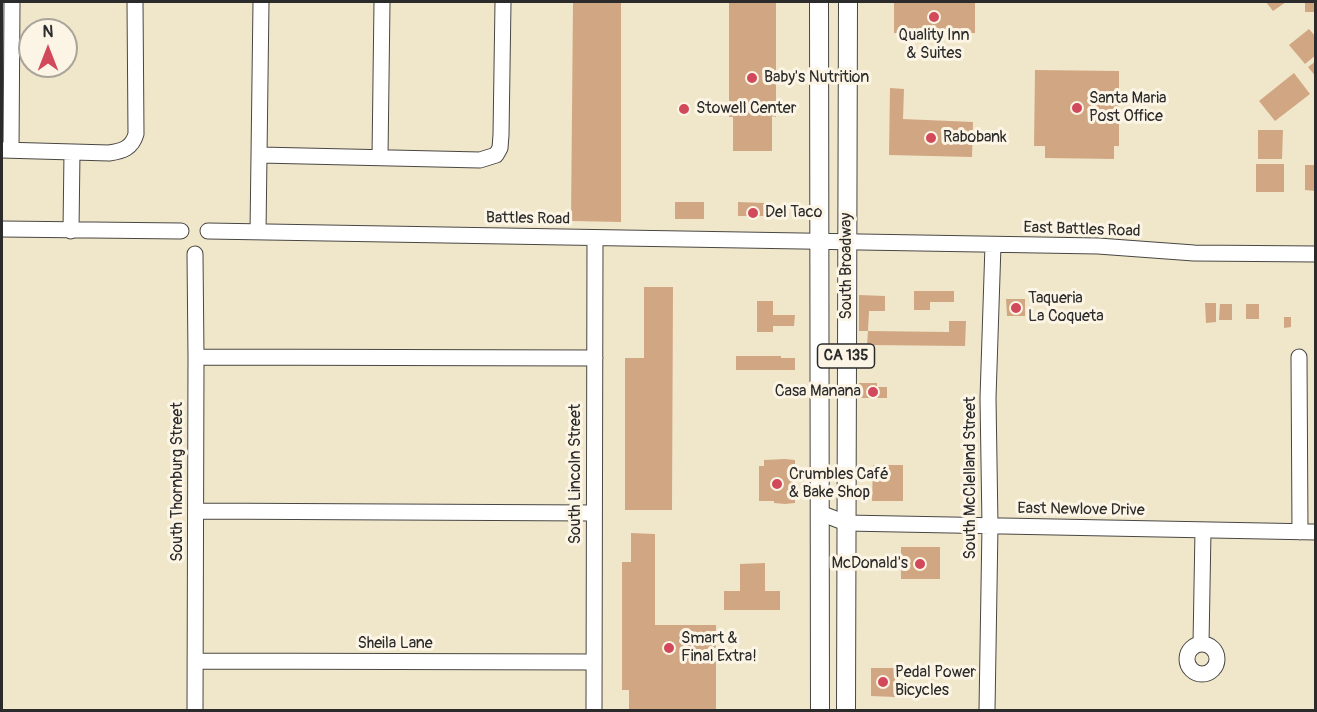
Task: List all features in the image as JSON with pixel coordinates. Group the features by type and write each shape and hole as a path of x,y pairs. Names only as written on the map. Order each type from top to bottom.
{"main road":[{"name":"South Broadway","path":"819,2 820,711"},
{"name":"South Broadway","path":"846,711 848,2"}],"street":[{"path":"12,2 6,150 109,153 121,152 129,147 136,134 135,2"},
{"path":"258,232 261,2"},
{"path":"380,157 381,2"},
{"path":"260,155 480,160 496,155 500,148 501,135 503,2"},
{"path":"71,231 72,152"},
{"path":"2,229 181,231"},
{"name":"Battles Road","path":"208,231 847,243"},
{"name":"South Lincoln Street","path":"594,711 595,239"},
{"name":"East Battles Road","path":"847,243 1098,246 1194,253 1316,254"},
{"name":"South McClelland Street","path":"987,711 990,526 988,398 993,245"},
{"name":"South Thornburg Street","path":"195,254 195,711"},
{"path":"196,357 595,358"},
{"path":"1299,357 1308,532"},
{"path":"196,511 593,513"},
{"name":"East Newlove Drive","path":"820,513 846,523 1308,532"},
{"name":"East Newlove Drive","path":"820,533 846,523"},
{"path":"1201,644 1203,530"},
{"name":"Sheila Lane","path":"195,662 594,662"}],"building":[{"path":"573,2 621,2 621,222 571,221"},
{"path":"729,2 776,2 776,117 772,116 772,151 733,151 733,117 729,117"},
{"name":"Quality Inn & Suites","path":"894,2 975,2 975,33 894,33"},
{"path":"1266,2 1286,2 1273,11"},
{"path":"1305,2 1316,2 1316,12 1305,12"},
{"path":"1309,29 1316,37 1316,55 1305,64 1289,45"},
{"path":"1316,61 1316,77 1308,67"},
{"name":"Santa Maria Post Office","path":"1035,70 1119,71 1119,146 1114,146 1114,159 1045,158 1045,146 1034,146"},
{"path":"1294,73 1310,94 1275,121 1259,101"},
{"name":"Rabobank","path":"890,88 904,89 903,119 973,122 972,157 889,155"},
{"path":"1258,130 1283,130 1282,159 1258,159"},
{"path":"1256,164 1284,164 1284,192 1256,192"},
{"path":"1305,165 1316,165 1316,191 1305,190"},
{"path":"675,202 704,202 704,219 675,219"},
{"name":"Del Taco","path":"738,202 765,203 765,209 769,209 769,216 738,216"},
{"path":"644,287 673,287 672,510 625,510 625,358 644,358"},
{"path":"914,291 954,291 954,302 930,302 930,310 914,310"},
{"path":"859,295 885,296 885,311 869,311 868,331 859,331"},
{"name":"Taqueria La Coqueta","path":"1006,299 1025,299 1025,316 1007,316"},
{"path":"757,301 773,301 773,315 795,315 794,326 773,326 773,332 757,332"},
{"path":"1205,303 1216,303 1216,322 1206,323"},
{"path":"1220,304 1232,304 1232,320 1219,320"},
{"path":"1246,304 1259,304 1259,319 1246,319"},
{"path":"1284,317 1291,317 1291,327 1284,328"},
{"path":"949,321 966,321 965,346 867,345 868,331 949,332"},
{"path":"736,356 795,358 795,370 736,370"},
{"name":"Casa Manana","path":"859,383 877,383 877,387 887,387 887,398 859,398"},
{"name":"Crumbles Café & Bake Shop","path":"764,460 795,460 795,503 759,501 759,466 764,466"},
{"path":"873,465 903,465 903,501 872,501"},
{"path":"631,533 655,534 655,625 716,625 716,710 629,710 629,690 622,690 622,562 631,562"},
{"path":"901,547 940,547 940,579 901,579"},
{"path":"765,563 765,591 780,591 780,610 724,610 724,591 740,591 740,564"},
{"name":"Pedal Power Bicycles","path":"871,668 895,668 895,697 871,696"}],"place":[{"name":"Quality Inn & Suites","path":"934,17"},
{"name":"Baby's Nutrition","path":"752,78"},
{"name":"Santa Maria Post Office","path":"1077,108"},
{"name":"Stowell Center","path":"684,109"},
{"name":"Rabobank","path":"931,138"},
{"name":"Del Taco","path":"753,213"},
{"name":"Taqueria La Coqueta","path":"1016,308"},
{"name":"Casa Manana","path":"873,392"},
{"name":"Crumbles Café & Bake Shop","path":"777,484"},
{"name":"McDonald's","path":"920,564"},
{"name":"Smart & Final Extra!","path":"669,648"},
{"name":"Pedal Power Bicycles","path":"883,682"}]}
